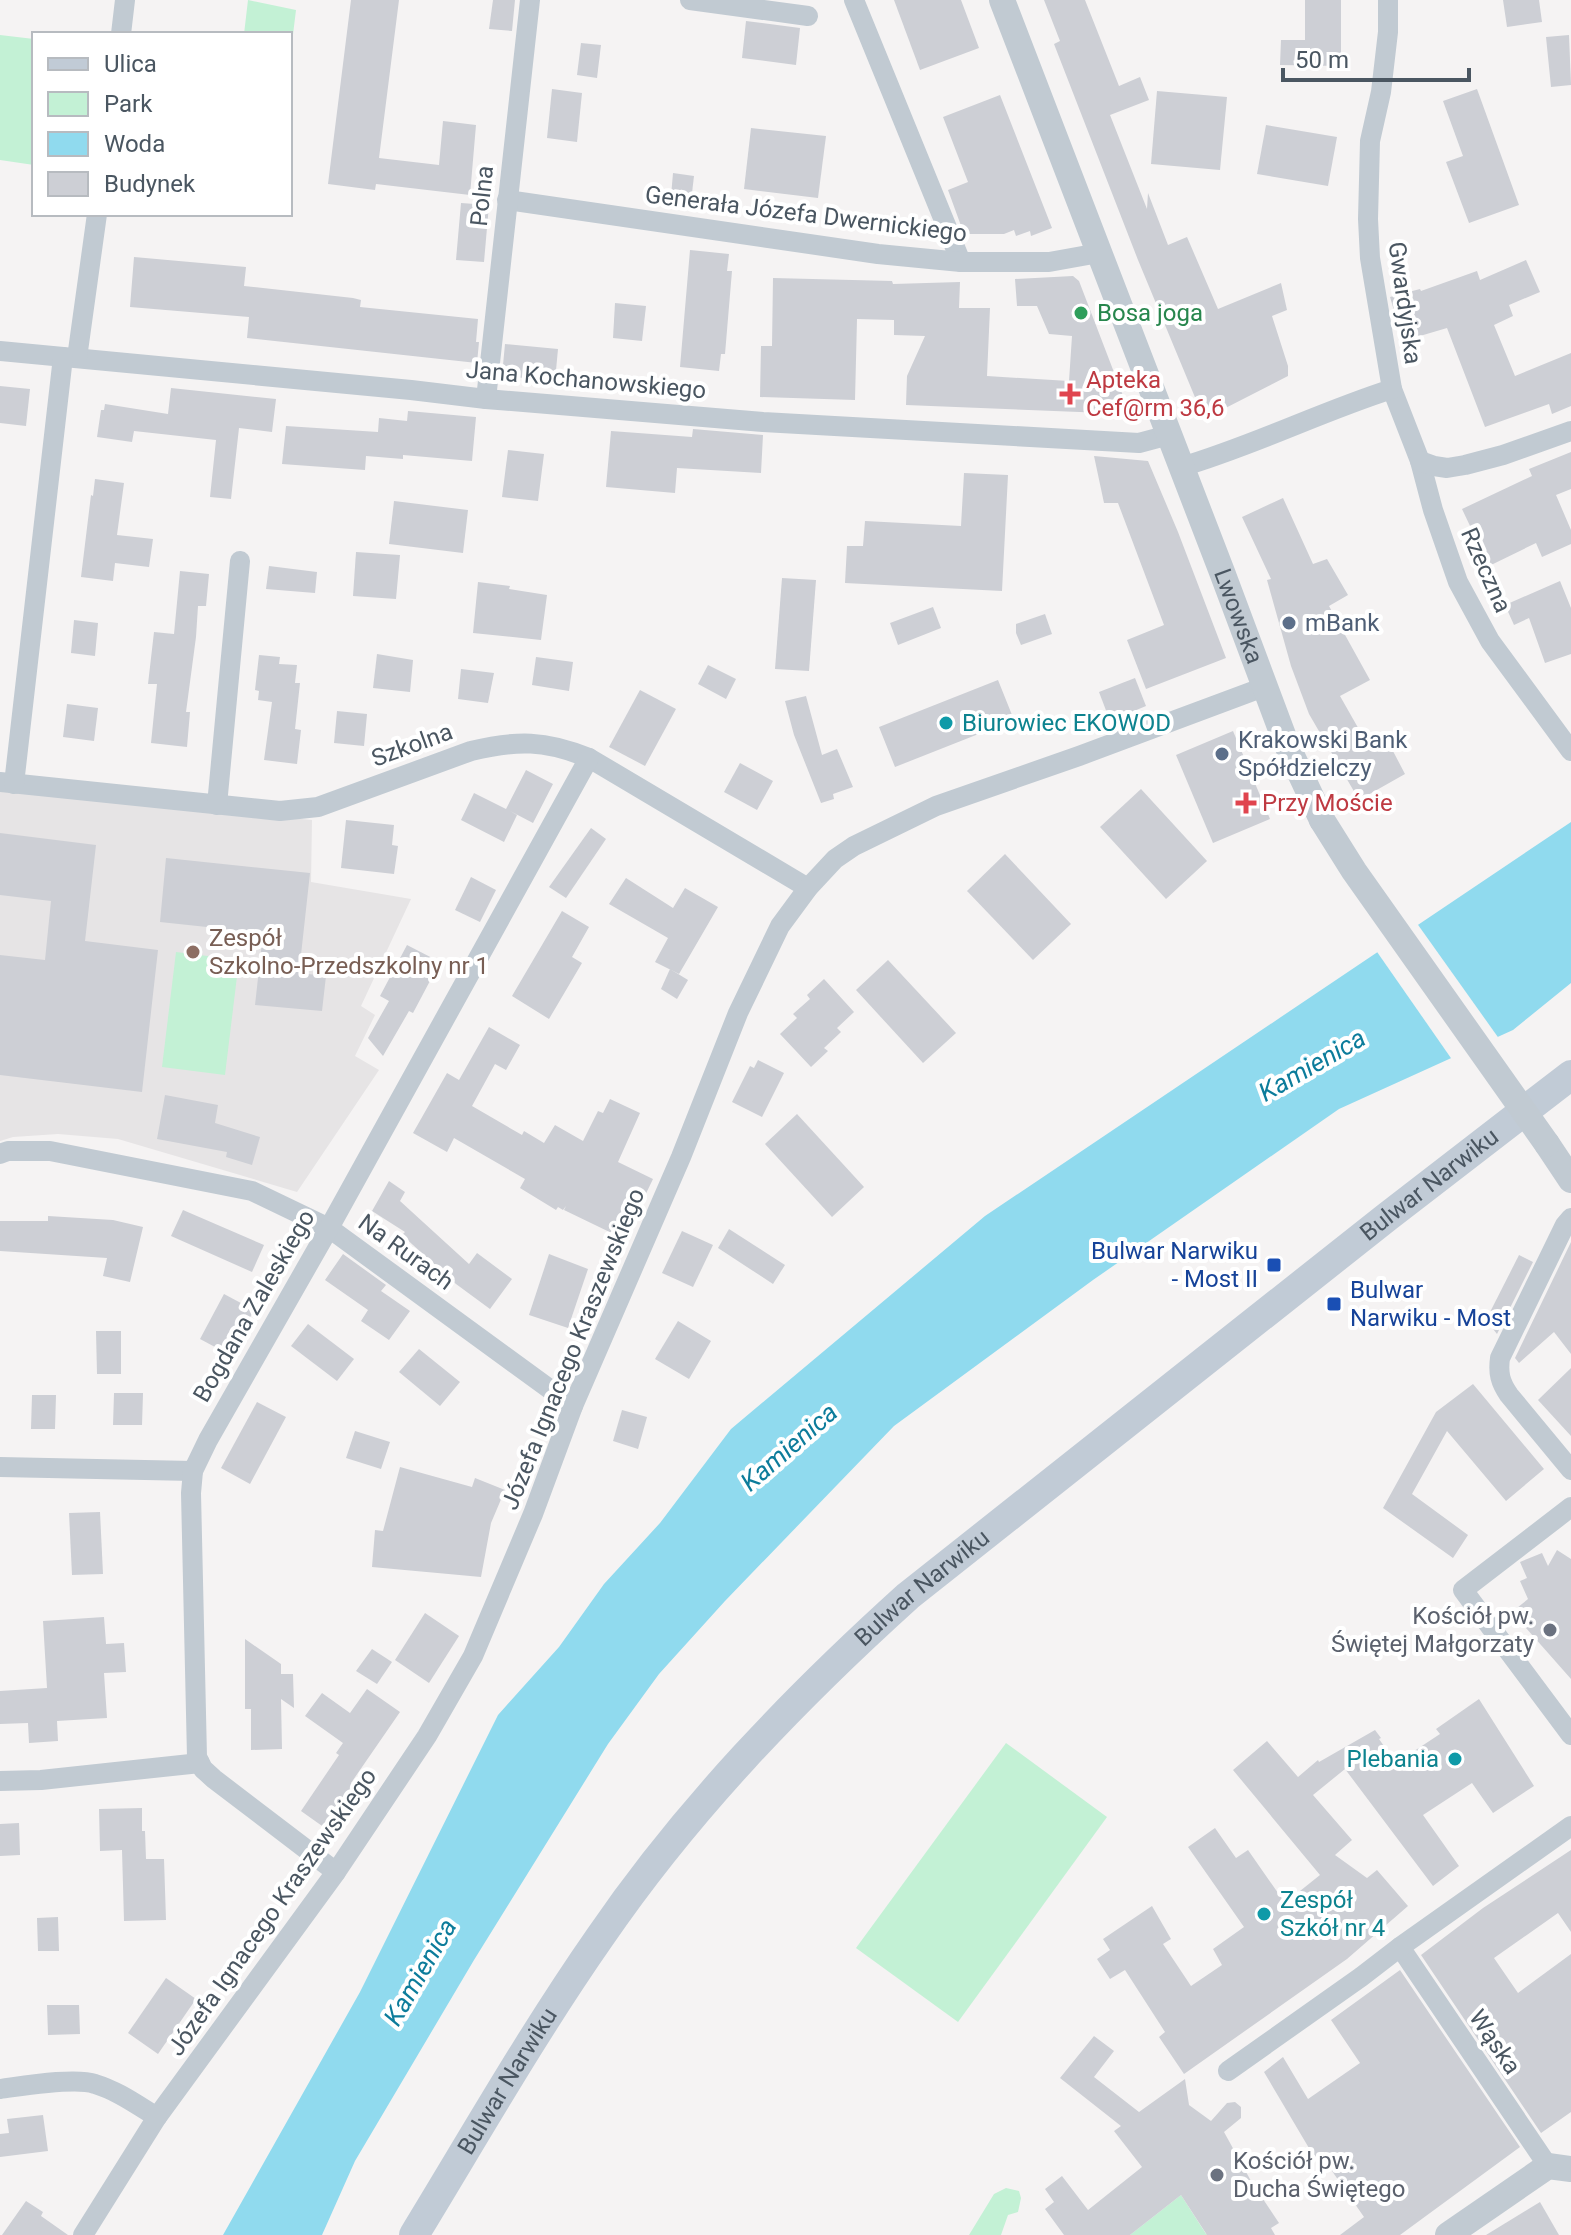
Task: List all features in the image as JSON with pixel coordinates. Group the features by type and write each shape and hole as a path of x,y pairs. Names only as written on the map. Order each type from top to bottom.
{"main road":[{"name":"Bulwar Narwiku","path":"414,2235 600,1936 641,1880 730,1773 822,1675 908,1596 1571,1075"}],"street":[{"path":"121,32 125,0"},
{"name":"Polna","path":"486,399 530,0"},
{"path":"690,0 808,16"},
{"path":"854,0 961,262"},
{"name":"Lwowska","path":"1002,0 1264,687 1322,820 1354,871 1569,1174"},
{"name":"Gwardyjska","path":"1181,467 1392,389 1370,258 1368,219 1370,141 1381,92 1388,32 1388,0"},
{"name":"Generała Józefa Dwernickiego","path":"507,200 878,254 961,262 1049,262 1099,253"},
{"path":"7,783 70,357 97,216"},
{"name":"Jana Kochanowskiego","path":"0,351 486,399 763,422 1139,443 1169,435"},
{"name":"Rzeczna","path":"1392,389 1420,461 1458,582 1490,641 1571,751"},
{"path":"1420,461 1447,468 1465,465 1571,431"},
{"path":"217,805 240,561"},
{"name":"Józefa Ignacego Kraszewskiego","path":"83,2235 157,2117 336,1872 427,1736 473,1656 533,1514 573,1406 681,1157 738,1013 780,926 808,888 835,859 854,846 936,806 1264,687"},
{"name":"Szkolna","path":"7,783 280,811 318,807 471,751 527,743 562,747 589,758 808,888"},
{"name":"Bogdana Zaleskiego","path":"200,1763 197,1757 193,1471 589,758"},
{"name":"Na Rurach","path":"0,1154 8,1151 50,1151 252,1191 329,1228 573,1406"},
{"path":"1571,1218 1500,1358 1498,1373 1509,1395 1571,1470"},
{"path":"0,1467 193,1471"},
{"path":"1571,1507 1463,1590 1571,1735"},
{"path":"0,1781 41,1780 200,1763 214,1779 336,1872"},
{"path":"1228,2071 1571,1826"},
{"name":"Wąska","path":"1400,1947 1559,2167"},
{"path":"0,2089 92,2082 118,2093 157,2117"},
{"path":"1448,2235 1559,2167"}],"shaded area":[{"name":"Zespół Szkolno-Przedszkolny nr 1","path":"0,790 312,820 311,882 411,899 361,1006 375,1015 355,1056 379,1070 297,1192 118,1139 58,1134 13,1137 0,1141"}],"green space":[{"path":"248,0 296,10 292,43 292,32 244,32"},
{"path":"0,35 32,39 32,165 0,160"},
{"path":"176,952 239,960 225,1075 162,1067"},
{"path":"1006,1743 1107,1817 958,2022 856,1948"},
{"path":"1006,2188 1019,2191 1021,2198 1018,2212 1008,2215 1001,2235 969,2235 994,2194"},
{"path":"1181,2195 1209,2235 1130,2235"}],"water":[{"name":"Kamienica","path":"1571,822 1571,983 1513,1030 1339,1109 1093,1280 894,1426 659,1674 608,1744 474,1960 355,2161 322,2235 223,2235 360,1992 498,1715 559,1647 604,1584 660,1523 731,1429 985,1216"}],"pier":[{"path":"1416,922 1500,1040 1453,1061 1375,949"}],"building":[{"path":"351,0 399,0 379,158 439,165 443,121 476,125 470,195 376,184 375,190 328,184"},
{"path":"493,0 515,0 512,31 489,29"},
{"path":"894,0 961,0 979,48 920,70"},
{"path":"1044,0 1085,0 1119,86 1140,77 1149,100 1110,115 1147,209 1148,193 1168,245 1187,237 1218,309 1281,283 1287,310 1272,316 1288,366 1288,376 1204,419 1054,44 1060,41"},
{"path":"1305,0 1341,0 1341,66 1280,65 1281,40 1305,40"},
{"path":"1503,0 1539,0 1542,22 1507,27"},
{"path":"746,21 800,28 796,65 742,58"},
{"path":"1569,35 1571,85 1551,87 1546,37"},
{"path":"581,43 601,45 597,78 577,75"},
{"path":"552,89 582,93 577,142 547,138"},
{"path":"1477,89 1519,205 1469,223 1446,162 1463,156 1443,101"},
{"path":"1157,91 1227,97 1220,170 1151,164"},
{"path":"1000,95 1052,228 1031,236 1030,231 1016,236 1014,230 1004,234 964,234 948,190 968,182 943,117"},
{"path":"1266,125 1337,137 1328,186 1257,174"},
{"path":"751,128 826,136 818,198 744,189"},
{"path":"673,173 694,176 690,210 670,208"},
{"path":"461,203 489,205 484,262 456,260"},
{"path":"690,250 729,254 727,271 732,271 725,354 721,354 719,371 680,367"},
{"path":"134,257 246,267 244,286 353,298 361,300 360,307 478,319 477,363 247,338 249,317 130,307"},
{"path":"1526,260 1540,292 1509,305 1513,316 1494,325 1515,376 1571,353 1571,406 1552,414 1549,404 1485,427 1447,328 1403,341 1390,297 1421,291 1477,271 1480,280"},
{"path":"1073,276 1079,281 1130,414 906,405 907,376 925,336 894,335 894,320 857,319 855,400 760,397 761,346 772,346 773,278 892,281 893,284 960,282 959,308 990,308 987,376 1069,381 1072,336 1049,334 1037,306 1017,306 1015,279"},
{"path":"615,303 646,306 642,341 613,338"},
{"path":"505,344 558,349 555,381 504,376"},
{"path":"0,386 30,389 26,426 0,423"},
{"path":"171,388 276,399 272,432 239,428 231,499 210,497 216,440 134,431 132,442 97,437 101,410 104,410 105,404 168,414"},
{"path":"408,411 476,417 472,461 403,455 403,459 366,456 365,470 282,464 286,426 378,432 379,418 407,421"},
{"path":"693,429 763,435 761,473 677,468 675,493 606,487 611,431 692,437"},
{"path":"508,450 544,454 538,501 502,497"},
{"path":"1571,452 1571,489 1556,495 1571,530 1571,544 1542,557 1536,543 1489,566 1462,509 1532,476 1529,469"},
{"path":"1094,456 1148,461 1226,658 1146,689 1127,640 1164,625 1118,503 1104,503"},
{"path":"964,473 1008,475 1002,591 845,583 847,546 863,546 865,521 961,526"},
{"path":"95,479 124,483 117,535 153,539 149,567 115,563 113,581 81,577"},
{"path":"1283,498 1313,564 1327,559 1348,595 1329,606 1370,680 1340,696 1365,740 1383,732 1405,774 1359,800 1309,714 1291,666 1267,580 1271,579 1242,517"},
{"path":"394,501 468,510 463,553 389,544"},
{"path":"356,552 400,555 396,599 353,596"},
{"path":"269,566 317,572 315,593 266,589"},
{"path":"180,571 209,574 206,606 198,606 186,712 190,712 187,747 151,743 157,684 148,684 154,632 174,634"},
{"path":"782,578 816,580 809,671 775,669"},
{"path":"1560,581 1571,608 1571,654 1545,663 1529,618 1514,625 1505,605"},
{"path":"478,582 547,595 541,640 473,633"},
{"path":"933,607 941,628 898,645 890,623"},
{"path":"1045,614 1052,634 1021,645 1016,624"},
{"path":"74,620 98,623 95,656 71,653"},
{"path":"377,654 413,660 410,692 373,688"},
{"path":"259,655 280,657 279,664 297,665 295,683 300,683 295,729 301,730 297,764 264,760 272,702 258,700 259,691 255,690"},
{"path":"536,657 573,662 569,691 532,685"},
{"path":"708,665 736,679 726,699 698,684"},
{"path":"461,669 494,673 488,703 458,699"},
{"path":"1135,678 1146,706 1110,721 1099,692"},
{"name":"Biurowiec EKOWOD","path":"998,680 1014,720 895,767 879,727"},
{"path":"640,690 676,709 645,766 609,747"},
{"path":"806,696 822,755 837,749 853,787 833,794 834,799 821,803 794,735 785,701"},
{"path":"67,704 98,708 94,741 63,737"},
{"path":"337,711 367,714 364,746 334,743"},
{"path":"1233,731 1270,819 1213,843 1176,755"},
{"path":"740,763 773,781 757,810 724,792"},
{"path":"526,770 553,784 533,823 510,811 517,815 504,842 461,820 474,793 506,809"},
{"path":"1141,789 1207,861 1166,899 1100,827"},
{"path":"346,820 394,825 392,845 398,846 394,874 341,868"},
{"path":"591,828 606,839 566,898 549,887"},
{"path":"0,833 96,845 85,941 158,950 142,1092 0,1075 0,955 45,960 51,901 0,895"},
{"path":"1005,854 1071,924 1033,960 967,891"},
{"path":"166,858 310,873 299,973 326,976 322,1011 255,1005 263,933 160,922"},
{"path":"471,877 496,890 480,922 455,910"},
{"path":"626,878 673,908 685,888 718,907 679,974 655,962 668,938 609,904"},
{"path":"562,911 589,927 572,957 582,963 549,1019 512,996"},
{"path":"407,945 440,962 413,1013 409,1011 383,1056 368,1038 389,1001 380,996"},
{"path":"888,960 956,1033 923,1063 856,990"},
{"path":"670,969 688,980 677,999 661,989"},
{"path":"824,979 854,1012 837,1028 841,1032 824,1048 828,1051 811,1067 780,1034 797,1018 793,1014 810,999 807,995"},
{"path":"489,1027 520,1045 506,1070 495,1064 472,1106 522,1135 524,1131 544,1143 555,1125 583,1141 598,1111 603,1113 610,1099 640,1113 618,1162 653,1179 624,1239 564,1210 566,1206 563,1210 558,1207 556,1210 520,1188 525,1179 454,1138 447,1152 413,1133 447,1073 459,1080"},
{"path":"758,1060 784,1073 762,1117 732,1102 750,1066 754,1068"},
{"path":"165,1095 218,1105 215,1123 260,1137 252,1165 226,1157 227,1152 157,1139"},
{"path":"797,1114 864,1187 832,1217 765,1144"},
{"path":"389,1181 405,1192 400,1201 469,1264 477,1253 512,1279 490,1309 456,1284 402,1235 405,1232 372,1211"},
{"path":"183,1210 264,1245 252,1272 171,1236"},
{"path":"48,1216 113,1220 143,1227 130,1282 103,1276 107,1258 0,1251 0,1221 48,1221"},
{"path":"729,1229 785,1265 773,1284 718,1248"},
{"path":"682,1231 713,1245 693,1287 662,1273"},
{"path":"1571,1242 1571,1354 1554,1332 1519,1363 1515,1358"},
{"path":"343,1254 386,1285 381,1291 410,1311 389,1340 361,1321 368,1310 325,1280"},
{"path":"549,1254 588,1269 568,1328 529,1315"},
{"path":"1519,1255 1533,1262 1497,1334 1486,1320"},
{"path":"224,1294 254,1310 230,1355 200,1339"},
{"path":"678,1321 711,1341 689,1379 655,1359"},
{"path":"308,1324 354,1359 337,1381 291,1346"},
{"path":"96,1331 121,1331 121,1374 97,1374"},
{"path":"419,1349 460,1382 440,1406 399,1372"},
{"path":"1571,1368 1571,1436 1538,1400"},
{"path":"1473,1384 1544,1469 1506,1501 1447,1431 1412,1494 1468,1535 1453,1558 1383,1508 1436,1412"},
{"path":"114,1393 143,1393 142,1425 113,1425"},
{"path":"32,1395 56,1395 55,1429 31,1429"},
{"path":"257,1402 286,1417 250,1484 221,1468"},
{"path":"622,1410 647,1417 638,1449 613,1441"},
{"path":"355,1431 390,1442 381,1469 346,1458"},
{"path":"400,1467 472,1487 475,1478 505,1490 491,1523 481,1577 372,1567 375,1530 383,1531"},
{"path":"100,1512 103,1574 72,1575 69,1513"},
{"name":"Kościół pw. Świętej Małgorzaty","path":"1557,1550 1571,1559 1571,1679 1512,1612 1528,1599 1520,1581 1527,1578 1520,1562 1542,1553 1548,1566"},
{"path":"425,1613 459,1636 429,1683 395,1660"},
{"path":"104,1617 106,1644 124,1643 126,1672 104,1673 107,1718 57,1721 58,1741 29,1743 28,1723 0,1724 0,1691 47,1688 43,1621"},
{"path":"245,1639 281,1664 281,1674 293,1674 294,1708 281,1699 282,1749 251,1750 251,1709 245,1709"},
{"path":"372,1649 392,1662 377,1684 356,1671"},
{"path":"367,1689 400,1712 351,1783 362,1791 332,1833 301,1811 339,1755 336,1753 343,1743 305,1716 322,1693 350,1713"},
{"path":"1479,1699 1534,1786 1493,1813 1472,1783 1423,1815 1459,1866 1433,1886 1345,1769 1313,1795 1352,1840 1335,1855 1367,1878 1377,1870 1408,1906 1347,1959 1184,2074 1159,2037 1165,2032 1125,1970 1110,1979 1097,1959 1110,1950 1103,1939 1152,1906 1171,1939 1163,1944 1191,1986 1222,1965 1213,1949 1244,1927 1188,1847 1215,1828 1236,1858 1248,1850 1285,1903 1320,1875 1233,1770 1267,1741 1298,1777 1318,1760 1375,1730 1396,1763 1440,1734 1436,1729"},
{"path":"142,1808 146,1859 164,1859 166,1920 124,1921 122,1850 100,1851 99,1809"},
{"path":"19,1823 20,1855 0,1856 0,1824"},
{"path":"1571,1850 1571,1932 1558,1913 1494,1958 1518,1993 1571,1954 1571,2112 1541,2133 1421,1955 1483,1908"},
{"path":"58,1917 59,1951 38,1951 37,1918"},
{"path":"1400,1970 1520,2147 1400,2235 1340,2235 1364,2217 1325,2161 1319,2165 1264,2072 1283,2057 1308,2099 1360,2063 1331,2020"},
{"path":"166,1978 196,1999 158,2054 128,2033"},
{"path":"47,2005 79,2005 80,2034 48,2035"},
{"path":"1094,2036 1114,2051 1094,2077 1139,2112 1185,2079 1189,2105 1211,2121 1227,2103 1235,2102 1241,2107 1241,2118 1224,2132 1279,2223 1271,2228 1275,2235 1207,2235 1181,2195 1130,2235 1064,2235 1045,2209 1054,2202 1045,2189 1062,2176 1088,2210 1142,2167 1114,2131 1121,2126 1060,2078"},
{"path":"43,2115 48,2151 0,2157 0,2134 9,2133 7,2119"},
{"path":"26,2201 43,2212 41,2216 68,2235 2,2235"},
{"path":"1540,2202 1559,2235 1486,2235"}],"place":[{"name":"Bosa joga","path":"1081,313"},
{"name":"Apteka Cef@rm 36,6","path":"1070,394"},
{"name":"mBank","path":"1289,623"},
{"name":"Biurowiec EKOWOD","path":"946,723"},
{"name":"Krakowski Bank Spółdzielczy","path":"1222,754"},
{"name":"Przy Moście","path":"1246,803"},
{"name":"Zespół Szkolno-Przedszkolny nr 1","path":"193,952"},
{"name":"Bulwar Narwiku - Most II","path":"1274,1265"},
{"name":"Bulwar Narwiku - Most","path":"1334,1304"},
{"name":"Kościół pw. Świętej Małgorzaty","path":"1550,1630"},
{"name":"Plebania","path":"1455,1759"},
{"name":"Zespół Szkół nr 4","path":"1264,1914"},
{"name":"Kościół pw. Ducha Świętego","path":"1217,2175"}]}
